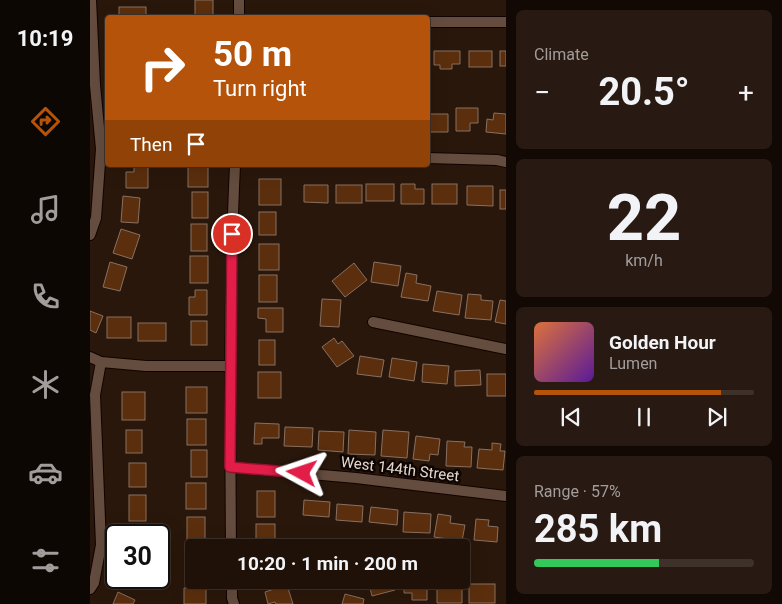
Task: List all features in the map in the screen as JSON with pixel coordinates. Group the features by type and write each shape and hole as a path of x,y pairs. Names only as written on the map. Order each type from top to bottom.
{"street":[{"path":"90,236 96,218 101,149 95,85 91,0"},
{"path":"239,0 239,15"},
{"path":"430,22 506,22"},
{"path":"430,158 497,160 506,162"},
{"path":"231,539 232,234 235,167"},
{"path":"373,322 506,349"},
{"path":"90,357 101,362 146,366 231,366"},
{"path":"90,588 94,583 101,545 95,395 101,362"},
{"name":"West 144th Street","path":"230,467 356,478 506,496"},
{"path":"232,589 234,604"}],"building":[{"path":"195,0 213,0 213,15 195,15"},
{"path":"119,7 146,7 146,15 119,15"},
{"path":"434,51 460,51 460,64 452,64 452,69 440,69 440,65 434,65"},
{"path":"469,51 492,51 492,67 469,67"},
{"path":"500,51 506,51 506,66 500,66"},
{"path":"456,108 478,108 478,123 470,123 470,131 456,131"},
{"path":"494,113 506,114 506,134 486,132 487,119 493,120"},
{"path":"430,114 448,114 448,132 430,132"},
{"path":"134,167 148,167 148,188 126,188 126,172 134,172"},
{"path":"188,167 208,167 208,187 188,187"},
{"path":"259,179 281,179 281,205 259,205"},
{"path":"366,184 394,184 394,201 366,201"},
{"path":"401,184 415,184 415,189 424,189 424,204 401,204"},
{"path":"432,184 457,184 457,204 432,204"},
{"path":"304,185 328,185 328,203 304,202"},
{"path":"336,185 362,185 362,203 336,203"},
{"path":"467,186 493,186 493,206 467,205"},
{"path":"500,190 506,190 506,209 500,209"},
{"path":"192,192 208,192 208,218 192,218"},
{"path":"123,196 140,198 138,223 121,222"},
{"path":"259,212 276,212 276,235 259,235"},
{"path":"191,224 207,224 207,251 191,251"},
{"path":"121,229 140,235 132,259 113,253"},
{"path":"259,244 279,244 279,270 259,270"},
{"path":"190,256 208,256 208,283 190,283"},
{"path":"110,262 127,267 120,291 103,287"},
{"path":"374,262 401,266 398,286 371,282"},
{"path":"354,263 367,280 345,297 332,281"},
{"path":"406,273 417,275 416,283 431,286 428,301 401,297"},
{"path":"259,275 277,275 277,302 259,302"},
{"path":"195,290 207,290 207,315 189,315 189,297 195,297"},
{"path":"437,291 462,295 459,315 433,311"},
{"path":"468,294 481,295 481,300 493,301 491,320 465,318"},
{"path":"322,299 341,300 339,327 320,326"},
{"path":"500,300 506,301 506,324 495,322"},
{"path":"258,308 283,308 283,332 266,332 266,319 258,318"},
{"path":"90,311 103,316 96,333 90,330"},
{"path":"107,317 131,317 131,338 107,338"},
{"path":"191,321 207,321 207,345 191,345"},
{"path":"138,323 166,323 166,341 138,341"},
{"path":"334,338 338,344 342,341 354,356 337,367 322,347"},
{"path":"259,340 275,340 275,365 259,365"},
{"path":"360,356 384,360 381,377 357,374"},
{"path":"392,358 417,362 414,381 389,377"},
{"path":"423,364 449,366 447,384 422,382"},
{"path":"480,370 481,385 455,386 455,371"},
{"path":"258,372 281,372 281,398 258,398"},
{"path":"487,374 506,374 506,396 487,396"},
{"path":"186,387 207,387 207,413 186,413"},
{"path":"122,392 145,392 145,420 122,420"},
{"path":"187,419 206,419 206,445 187,445"},
{"path":"255,423 279,424 279,438 262,438 262,444 254,444"},
{"path":"285,427 313,428 312,447 284,446"},
{"path":"126,430 142,430 142,453 126,453"},
{"path":"349,430 376,432 375,455 348,454"},
{"path":"383,430 409,432 407,458 381,456"},
{"path":"319,431 344,432 343,452 318,450"},
{"path":"416,436 440,439 438,455 430,454 429,461 413,459"},
{"path":"447,441 465,442 464,447 472,447 471,467 446,466"},
{"path":"492,443 501,444 500,451 505,451 503,470 477,468 479,449 492,450"},
{"path":"191,450 207,450 207,477 191,477"},
{"path":"129,463 146,463 146,487 129,487"},
{"path":"186,483 206,483 206,509 186,509"},
{"path":"257,491 275,491 275,517 257,517"},
{"path":"129,495 146,495 146,521 129,521"},
{"path":"304,500 330,502 329,517 303,515"},
{"path":"337,504 363,506 362,522 336,520"},
{"path":"371,507 398,510 397,525 369,522"},
{"path":"404,512 431,514 430,533 403,532"},
{"path":"438,514 451,516 450,523 465,525 462,539 434,537"},
{"path":"187,517 205,517 205,539 187,539"},
{"path":"476,519 489,520 488,526 498,527 497,542 474,540"},
{"path":"256,524 275,524 275,539 256,539"},
{"path":"470,584 495,584 495,603 469,603"},
{"path":"184,588 206,589 206,604 184,604"},
{"path":"274,589 288,589 293,604 276,604 275,602 268,604 265,592"},
{"path":"370,589 395,590 372,596"},
{"path":"404,589 427,589 427,600 412,600 412,593 404,593"},
{"path":"437,589 462,589 462,603 437,603"},
{"path":"118,592 135,600 133,604 113,604"},
{"path":"345,594 364,599 363,604 342,604"}],"route":[{"path":"232,234 230,467 302,473"}]}
